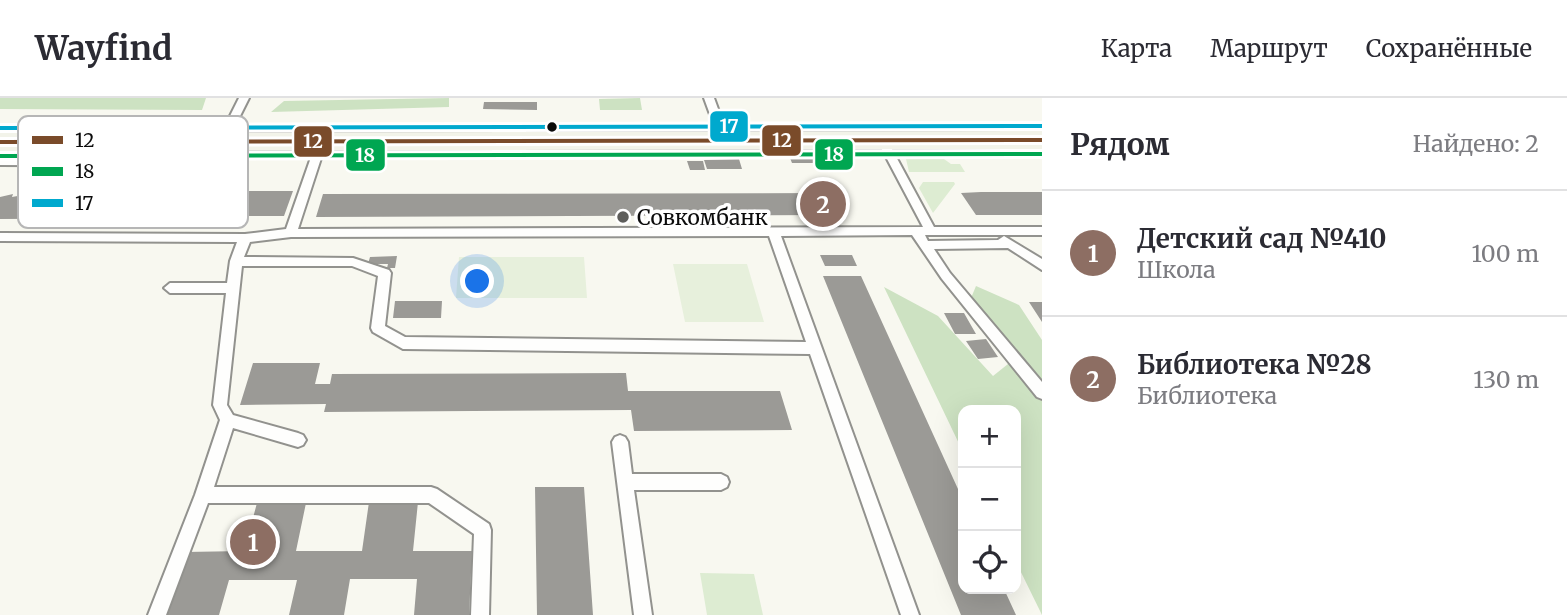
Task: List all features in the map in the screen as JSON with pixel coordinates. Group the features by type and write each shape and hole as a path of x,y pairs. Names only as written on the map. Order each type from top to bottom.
{"main road":[{"path":"847,140 878,135 1005,133 1002,129 992,127"},
{"path":"248,145 514,142 1042,127"},
{"path":"248,128 595,129 847,140 1042,140"},
{"path":"514,142 506,140 504,136 572,133 595,129"},
{"path":"0,130 18,130"},
{"path":"0,142 18,147"}],"lane":[{"path":"235,116 244,98"},
{"path":"709,98 722,134"},
{"path":"882,140 931,232"},
{"path":"291,233 321,143"},
{"path":"0,162 18,157"},
{"path":"992,231 1042,265"},
{"path":"0,237 245,238 291,233 1042,231"},
{"path":"916,232 946,276 1042,393"},
{"path":"774,233 910,615"},
{"path":"245,238 236,261 220,405 228,420 298,440"},
{"path":"924,245 1010,244"},
{"path":"236,261 354,262 385,273 378,328 403,343 816,348"},
{"path":"170,288 233,288"},
{"path":"157,615 203,495 228,420"},
{"path":"620,442 643,615"},
{"path":"626,482 721,482"},
{"path":"203,495 431,495 483,530 480,615"}],"green space":[{"path":"0,98 206,98 202,110 0,109"},
{"path":"449,98 449,107 271,112 284,101"},
{"path":"640,98 642,110 600,110 599,99"},
{"path":"913,153 937,154 951,164 960,164 965,172 909,172 906,159"},
{"path":"923,182 955,184 933,213 919,188"},
{"path":"459,257 584,257 587,298 456,298"},
{"path":"673,264 747,264 764,322 685,322"},
{"path":"976,286 1019,305 1042,340 1042,615 1021,572 1021,405 958,405 958,442 884,287 938,316 993,376 1018,356 971,298"},
{"path":"700,573 754,574 763,615 707,615"}],"building":[{"path":"484,102 537,102 537,110 483,109"},
{"path":"790,158 822,158 824,163 792,163"},
{"path":"739,159 742,169 707,169 704,160"},
{"path":"687,161 703,161 705,170 690,170"},
{"path":"248,191 293,191 284,216 248,216"},
{"path":"1042,192 1042,215 976,215 961,193"},
{"path":"828,193 838,215 316,217 323,194"},
{"path":"13,194 12,197 18,196 18,219 0,219 0,197"},
{"path":"820,255 852,255 857,266 825,266"},
{"path":"397,256 395,268 387,268 388,264 368,264 370,257"},
{"path":"823,276 861,276 958,489 958,594 1006,594 1016,615 961,615"},
{"path":"395,301 442,301 441,318 393,318"},
{"path":"1029,302 1042,302 1042,322"},
{"path":"944,313 964,313 976,334 955,334"},
{"path":"986,339 998,357 978,359 966,341"},
{"path":"253,363 320,363 315,384 330,384 332,374 626,373 628,391 780,391 792,430 634,431 631,410 324,412 326,404 240,405"},
{"path":"535,487 584,487 593,615 537,615"},
{"path":"369,502 418,502 413,551 472,551 469,615 414,615 417,579 350,579 344,615 289,615 297,580 229,580 219,615 164,615 185,552 244,551 257,503 306,503 296,551 362,551"}],"transit line":[{"name":"17","path":"248,128 1042,126"},
{"name":"17","path":"0,128 18,128"},
{"name":"12","path":"248,142 1042,140"},
{"name":"12","path":"0,142 18,142"},
{"name":"18","path":"248,156 1042,154"},
{"name":"18","path":"0,156 18,156"}],"place":[{"name":"Библиотека №28","path":"823,204"},
{"name":"Совкомбанк","path":"623,217"},
{"name":"Детский сад №410","path":"253,542"}]}
